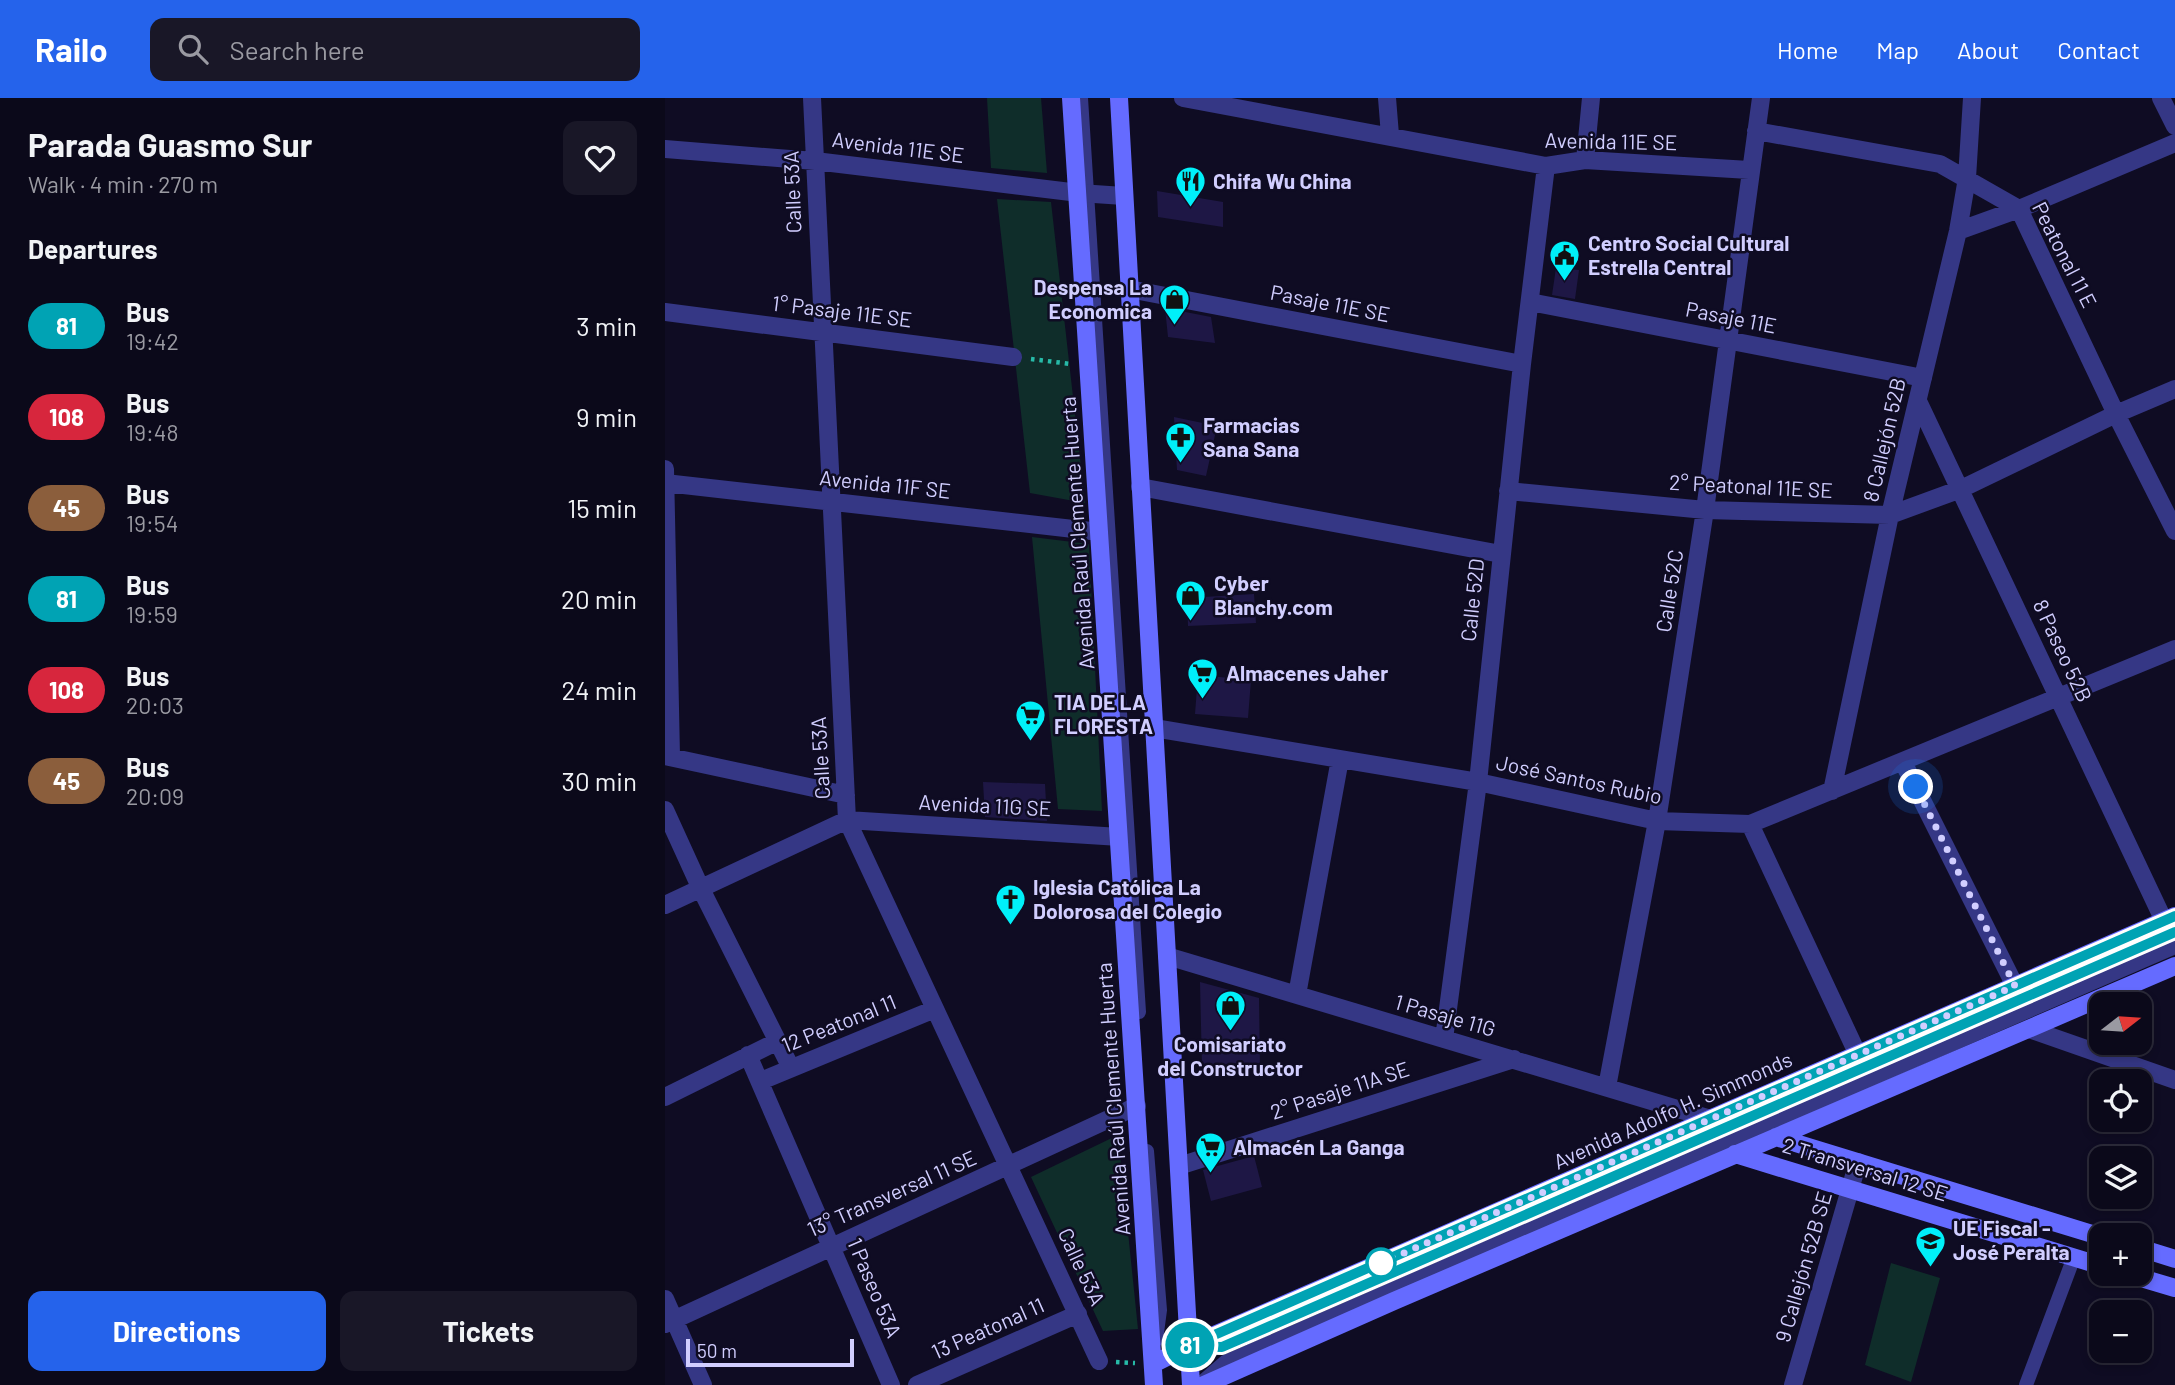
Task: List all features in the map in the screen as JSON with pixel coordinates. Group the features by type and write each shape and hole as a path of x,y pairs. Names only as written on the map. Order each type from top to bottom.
{"main road":[{"name":"Avenida Raúl Clemente Huerta","path":"1071,98 1084,193 1090,366 1154,1385"},
{"path":"1119,98 1191,1385"},
{"name":"Avenida Adolfo H. Simmonds","path":"1153,1364 2015,986 2171,923"},
{"path":"1204,1385 2175,966"},
{"name":"2 Transversal 12 SE","path":"1776,1137 2089,1233"},
{"name":"2 Transversal 12 SE","path":"1735,1154 2089,1262"},
{"path":"2152,1252 2175,1259"},
{"path":"2152,1281 2175,1288"}],"street":[{"name":"Calle 53A","path":"812,98 847,820 1099,1361"},
{"name":"Avenida 11E SE","path":"1183,98 1546,166 1585,160 1749,170"},
{"path":"1388,98 1390,135"},
{"path":"1585,160 1591,98"},
{"name":"Calle 52C","path":"1607,1087 1657,821 1705,510 1749,170 1761,98"},
{"name":"8 Callejón 52B","path":"1832,791 1890,515 1958,231 1967,178 1972,98"},
{"path":"2161,98 2175,126"},
{"name":"Peatonal 11 E","path":"1756,131 1940,164 2019,209 2175,531"},
{"path":"1958,231 2019,209 2175,144"},
{"name":"Avenida 11E SE","path":"665,149 815,160 1124,196"},
{"name":"Calle 52D","path":"1444,1039 1478,782 1501,554 1546,166"},
{"name":"Pasaje 11E SE","path":"1129,289 1522,364"},
{"name":"Pasaje 11E","path":"1530,302 1923,377"},
{"name":"1° Pasaje 11E SE","path":"665,312 1013,357"},
{"name":"2° Peatonal 11E SE","path":"1508,491 1705,510 1890,515 1961,489 2116,414 2175,389"},
{"name":"8 Paseo 52B","path":"1918,401 2059,698 2171,923"},
{"path":"665,469 668,756 846,795"},
{"name":"Avenida 11F SE","path":"665,483 1100,532"},
{"path":"1140,487 1501,554"},
{"name":"José Santos Rubio","path":"1154,728 1478,782 1657,821 1750,824 2175,649"},
{"path":"1297,995 1340,759"},
{"path":"1903,762 2015,986"},
{"path":"665,810 701,889 791,1068"},
{"path":"665,905 847,820"},
{"name":"Avenida 11G SE","path":"847,820 1120,836"},
{"path":"1750,824 1858,1055"},
{"name":"1 Pasaje 11G","path":"1167,956 1711,1119"},
{"name":"12 Peatonal 11","path":"761,1081 935,1009"},
{"path":"2029,1029 2175,1080"},
{"name":"12 Peatonal 11","path":"665,1097 778,1041"},
{"name":"1 Paseo 53A","path":"748,1055 891,1385"},
{"name":"2° Pasaje 11A SE","path":"1179,1166 1514,1059"},
{"name":"13° Transversal 11 SE","path":"669,1322 1137,1107"},
{"name":"9 Callejón 52B SE","path":"1793,1385 1858,1162"},
{"path":"665,1299 669,1322 703,1385"},
{"name":"13 Peatonal 11","path":"923,1384 1078,1314"}],"lane":[{"path":"1081,98 1084,193 1160,1310 1153,1364"},
{"name":"Avenida Adolfo H. Simmonds","path":"1189,1346 1222,1347 2171,923"},
{"path":"1198,1385 1225,1362 2175,947"},
{"path":"2027,1385 2074,1257"}],"path":[{"path":"1013,357 1090,366"},
{"path":"1099,1361 1153,1364"}],"green space":[{"path":"987,98 1041,98 1047,173 991,168"},
{"path":"997,199 1051,202 1085,503 1030,493"},
{"path":"1032,537 1089,544 1102,811 1058,809"},
{"path":"1118,1135 1138,1329 1103,1331 1031,1177"},
{"path":"1891,1263 1940,1278 1911,1382 1865,1365"}],"building":[{"name":"Chifa Wu China","path":"1157,191 1223,202 1223,227 1158,217"},
{"name":"Centro Social Cultural Estrella Central","path":"1556,268 1579,270 1575,299 1552,295"},
{"path":"1165,308 1211,317 1215,343 1168,337"},
{"path":"1174,417 1217,426 1206,476 1177,470"},
{"path":"1254,594 1256,623 1188,626 1187,598"},
{"path":"1198,675 1251,680 1248,718 1195,714"},
{"path":"983,782 1045,784 1047,821 985,817"},
{"name":"Comisariato del Constructor","path":"1200,982 1259,998 1260,1067 1202,1068"},
{"path":"1254,1156 1262,1187 1211,1201 1203,1170"}],"bus line":[{"name":"81","path":"2175,916 1189,1346 1222,1347 2175,932"}],"place":[{"name":"Chifa Wu China","path":"1190,209"},
{"name":"Centro Social Cultural Estrella Central","path":"1565,283"},
{"name":"Despensa La Economica","path":"1175,327"},
{"name":"Farmacias Sana Sana","path":"1180,465"},
{"name":"Cyber Blanchy.com","path":"1191,623"},
{"name":"Almacenes Jaher","path":"1203,701"},
{"name":"TIA DE LA FLORESTA","path":"1031,742"},
{"name":"Iglesia Católica La Dolorosa del Colegio","path":"1010,927"},
{"name":"Comisariato del Constructor","path":"1230,1032"},
{"name":"Almacén La Ganga","path":"1210,1175"},
{"name":"UE Fiscal - José Peralta","path":"1930,1268"}],"route":[{"path":"1381,1263 2015,986 1916,787"}]}
